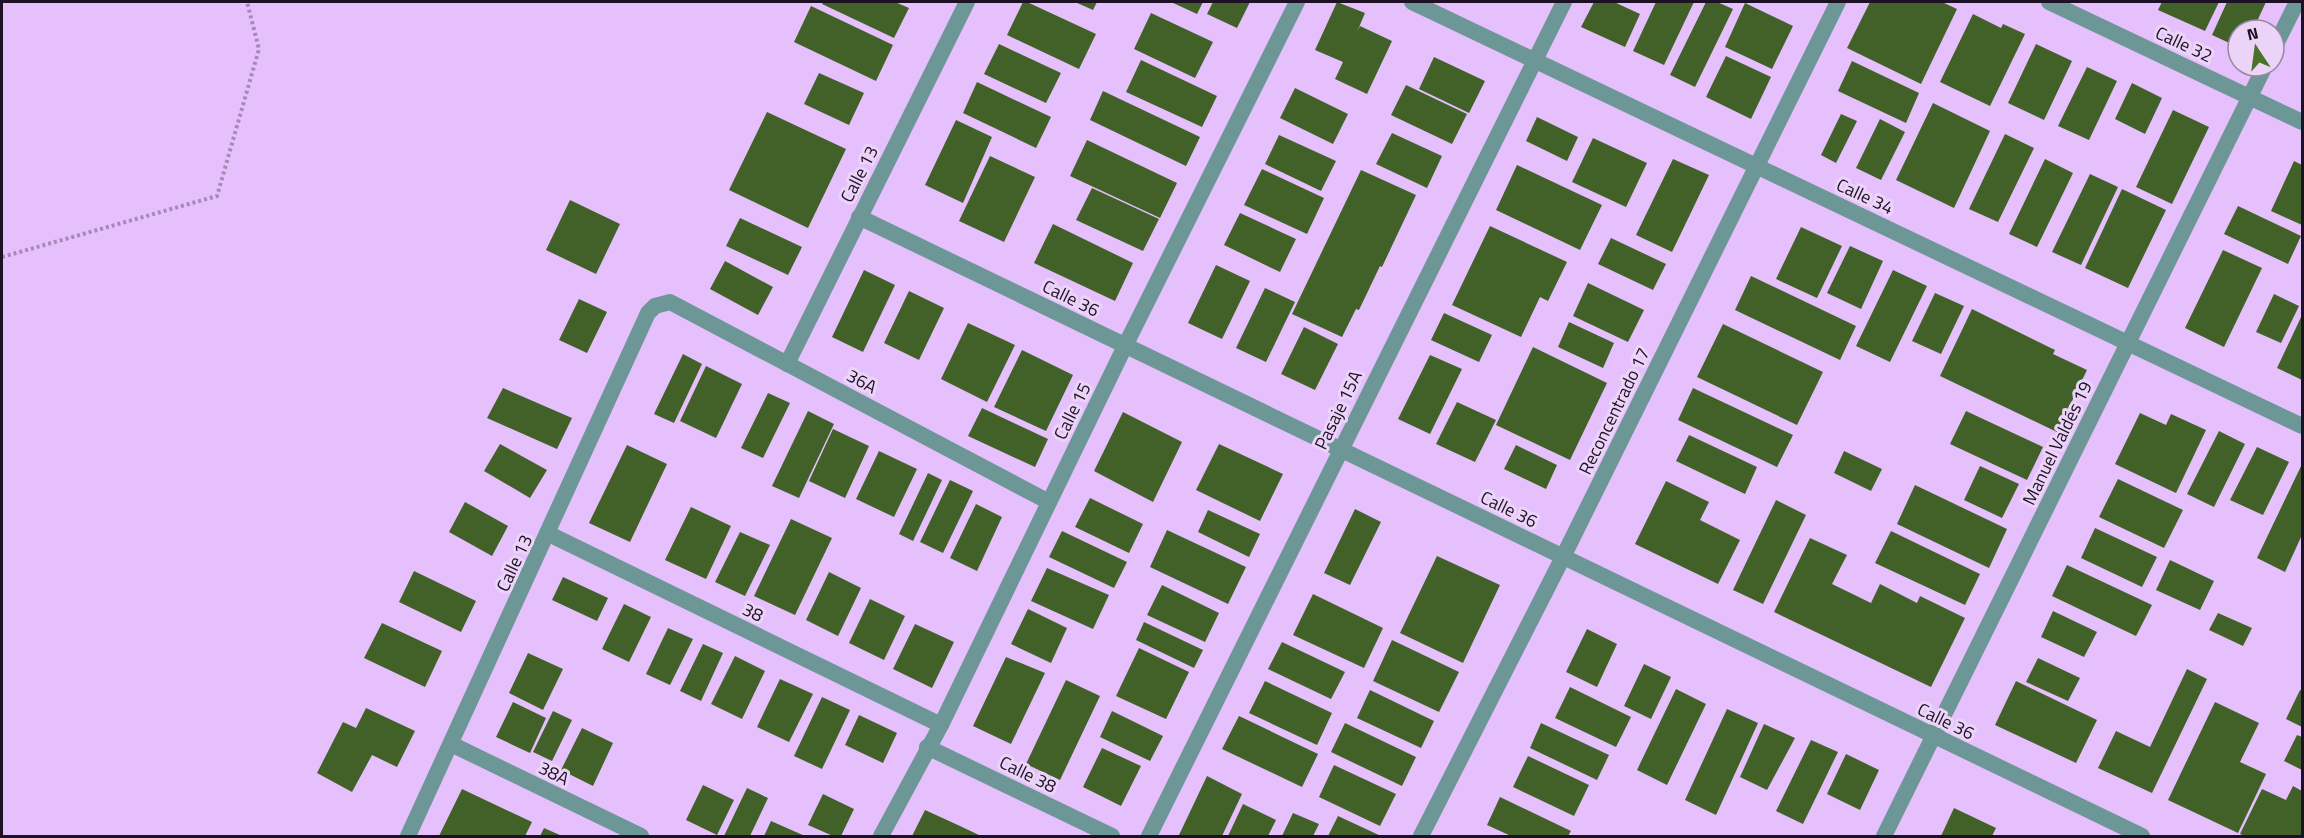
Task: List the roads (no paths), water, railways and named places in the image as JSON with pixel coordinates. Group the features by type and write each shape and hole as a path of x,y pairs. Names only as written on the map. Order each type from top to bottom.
{"street":[{"name":"Calle 13","path":"787,364 967,2"},
{"name":"Calle 15","path":"881,837 927,747 941,725 1125,346 1297,2"},
{"name":"Calle 34","path":"1412,2 2302,426"},
{"name":"Pasaje 15A","path":"1149,837 1564,2"},
{"name":"Reconcentrado 17","path":"1421,837 1563,557 1838,2"},
{"name":"Calle 32","path":"2049,2 2302,122"},
{"path":"2286,24 2297,2"},
{"name":"Manuel Valdés 19","path":"1884,837 2259,78"},
{"name":"Calle 36","path":"859,217 2142,837"},
{"name":"36A","path":"655,306 670,302 1049,502"},
{"name":"Calle 13","path":"408,837 549,534 648,313 655,306"},
{"name":"38","path":"549,534 941,725"},
{"name":"38A","path":"451,744 641,837"},
{"name":"Calle 38","path":"927,747 1113,837"}]}
